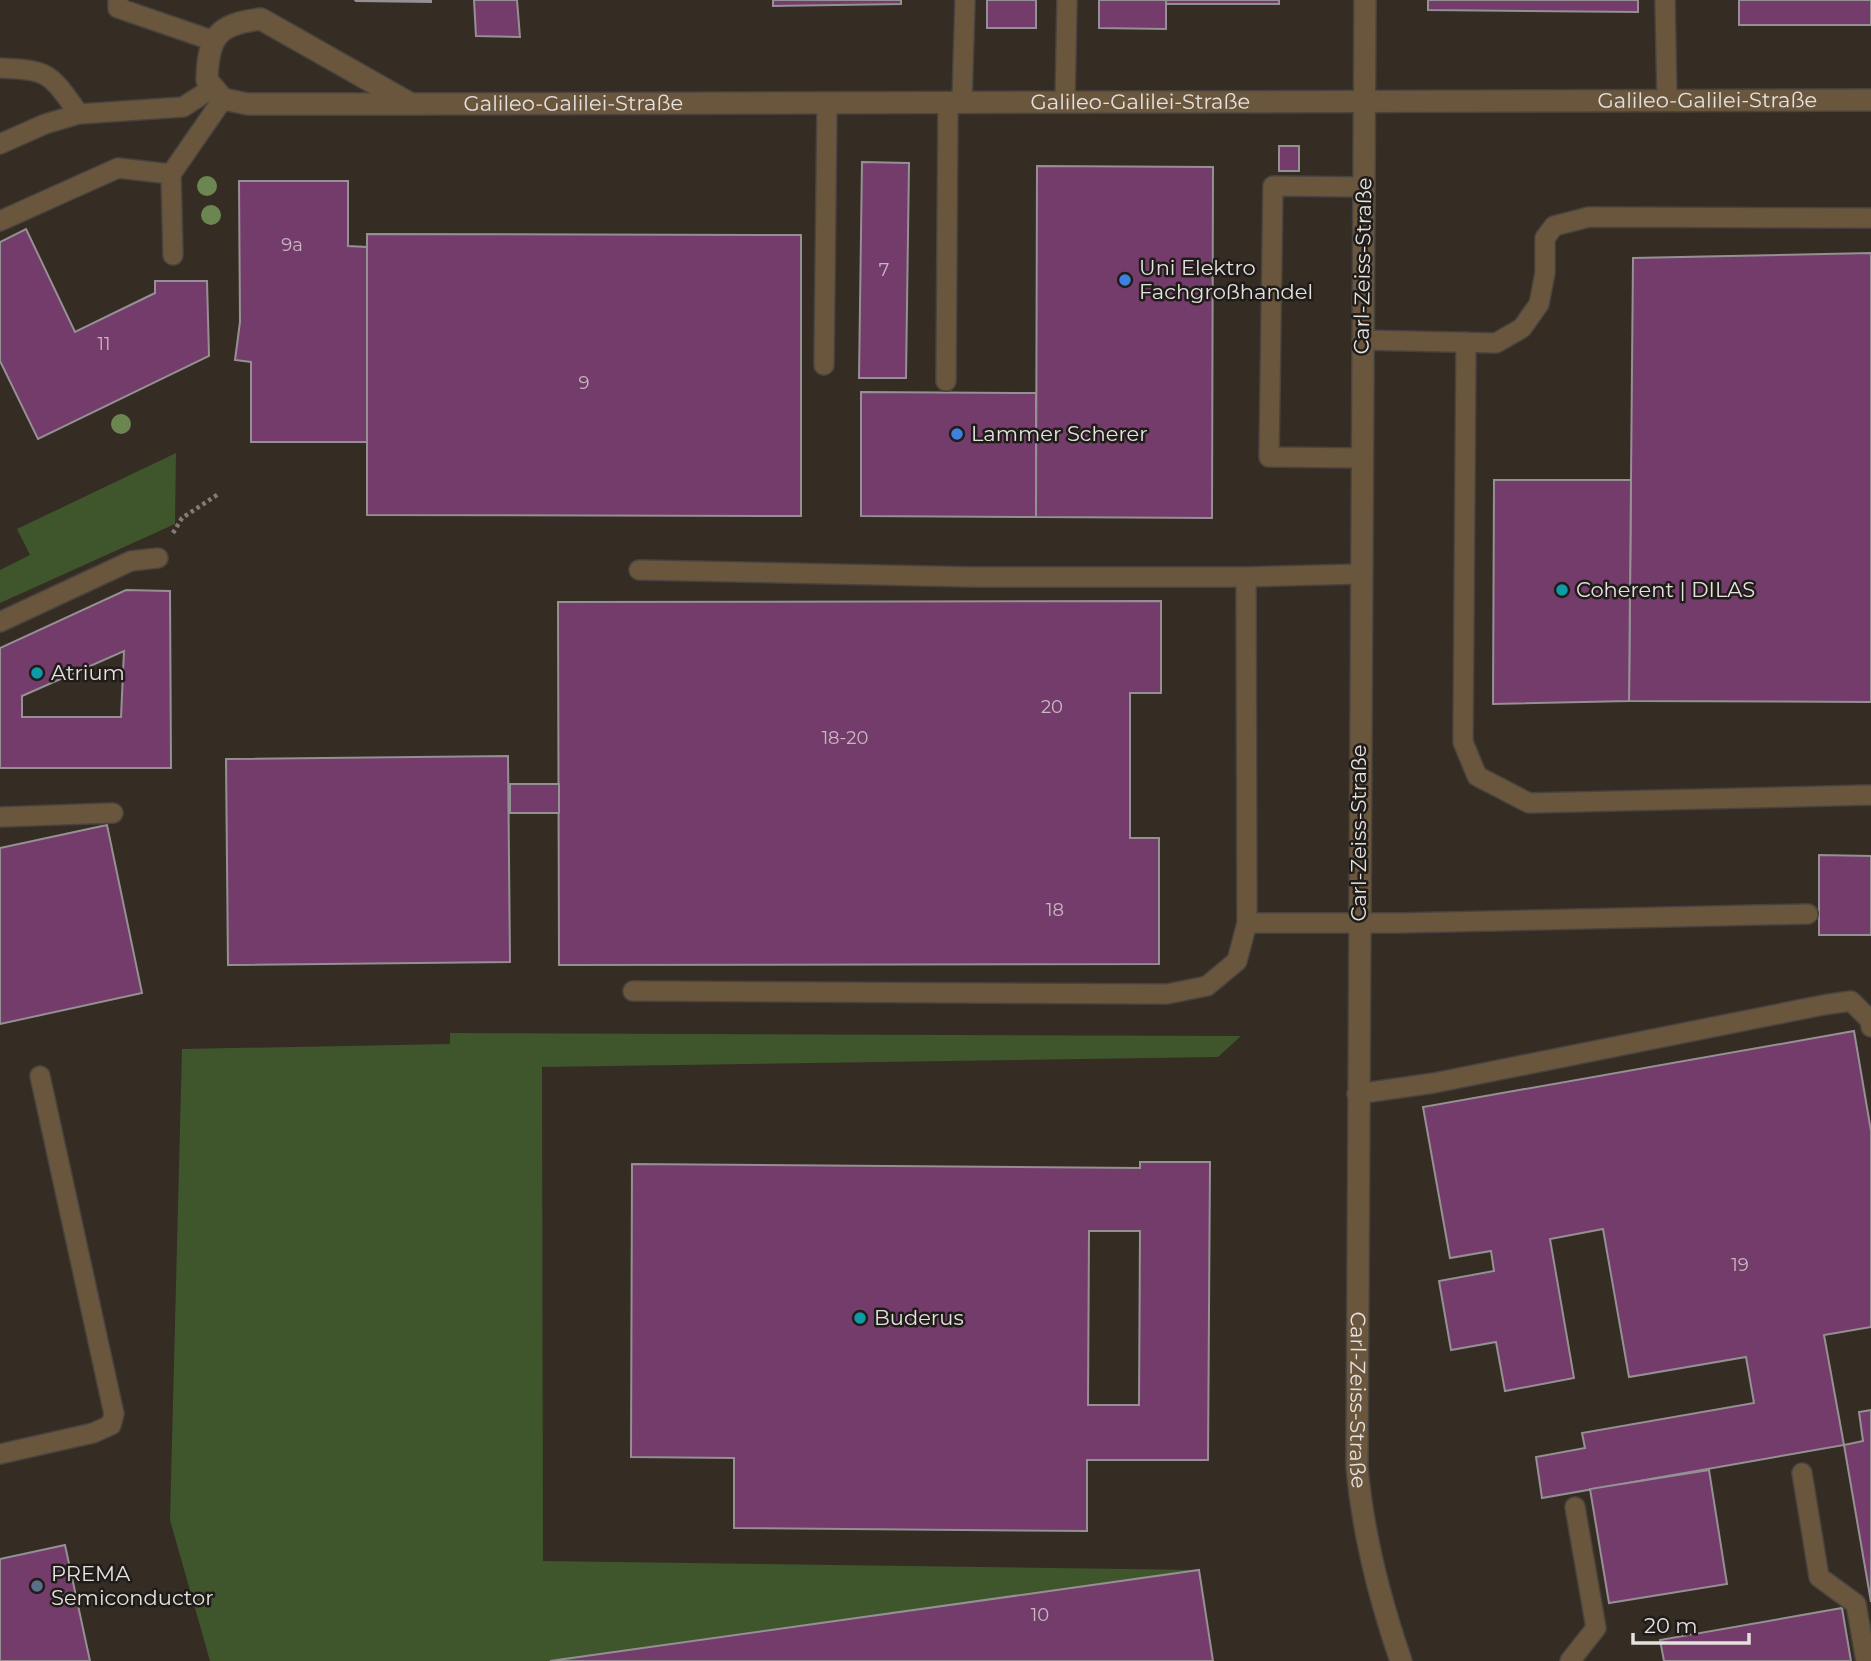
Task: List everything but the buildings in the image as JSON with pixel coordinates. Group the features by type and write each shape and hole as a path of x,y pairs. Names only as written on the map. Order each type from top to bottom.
{"street":[{"name":"Carl-Zeiss-Straße","path":"1365,0 1359,573 1357,1467 1368,1549 1378,1595 1401,1661"},
{"name":"Galileo-Galilei-Straße","path":"214,41 217,33 241,21 261,19 411,104"},
{"path":"214,41 208,52 208,80 218,93"},
{"name":"Galileo-Galilei-Straße","path":"218,93 248,104 1871,100"}],"lane":[{"path":"118,0 118,8 214,41"},
{"path":"946,381 955,102 965,0"},
{"path":"1065,102 1067,0"},
{"path":"1665,0 1667,100"},
{"path":"0,68 35,69 46,74 79,114"},
{"path":"0,144 45,124 79,114 183,107 218,93"},
{"path":"173,255 172,174 218,93"},
{"path":"824,365 827,103"},
{"path":"0,221 118,168 172,174"},
{"path":"1361,458 1269,457 1273,186 1363,187"},
{"path":"1362,340 1496,343 1522,328 1539,304 1545,273 1545,238 1555,226 1588,216 1871,218"},
{"path":"1466,342 1463,742 1477,776 1529,803 1871,795"},
{"path":"0,622 131,561 158,558"},
{"path":"639,570 974,577 1246,577 1359,573"},
{"path":"633,991 1167,994 1206,986 1237,961 1247,923 1246,577"},
{"path":"0,817 113,813"},
{"path":"1247,923 1359,924 1808,914"},
{"path":"1357,1094 1434,1083 1850,1001 1870,1020 1871,1027"},
{"path":"0,1454 93,1433 111,1425 114,1414 40,1076"},
{"path":"1802,1473 1819,1577 1856,1604 1866,1661"},
{"path":"1570,1661 1596,1628 1575,1507"}],"path":[{"path":"158,558 182,518 220,493"}],"shaded area":[{"path":"0,0 1871,0 1871,1661 0,1661"}],"green space":[{"path":"176,453 175,524 0,603 0,570 30,555 17,529"},
{"path":"450,1033 1241,1036 1218,1057 542,1067 543,1561 1199,1570 550,1661 210,1661 170,1520 182,1049 450,1044"}],"place":[{"name":"Uni Elektro Fachgroßhandel","path":"1125,280"},
{"name":"Lammer Scherer","path":"957,434"},
{"name":"Coherent | DILAS","path":"1562,590"},
{"name":"Atrium","path":"37,673"},
{"name":"Buderus","path":"860,1318"},
{"name":"PREMA Semiconductor","path":"37,1586"}]}
